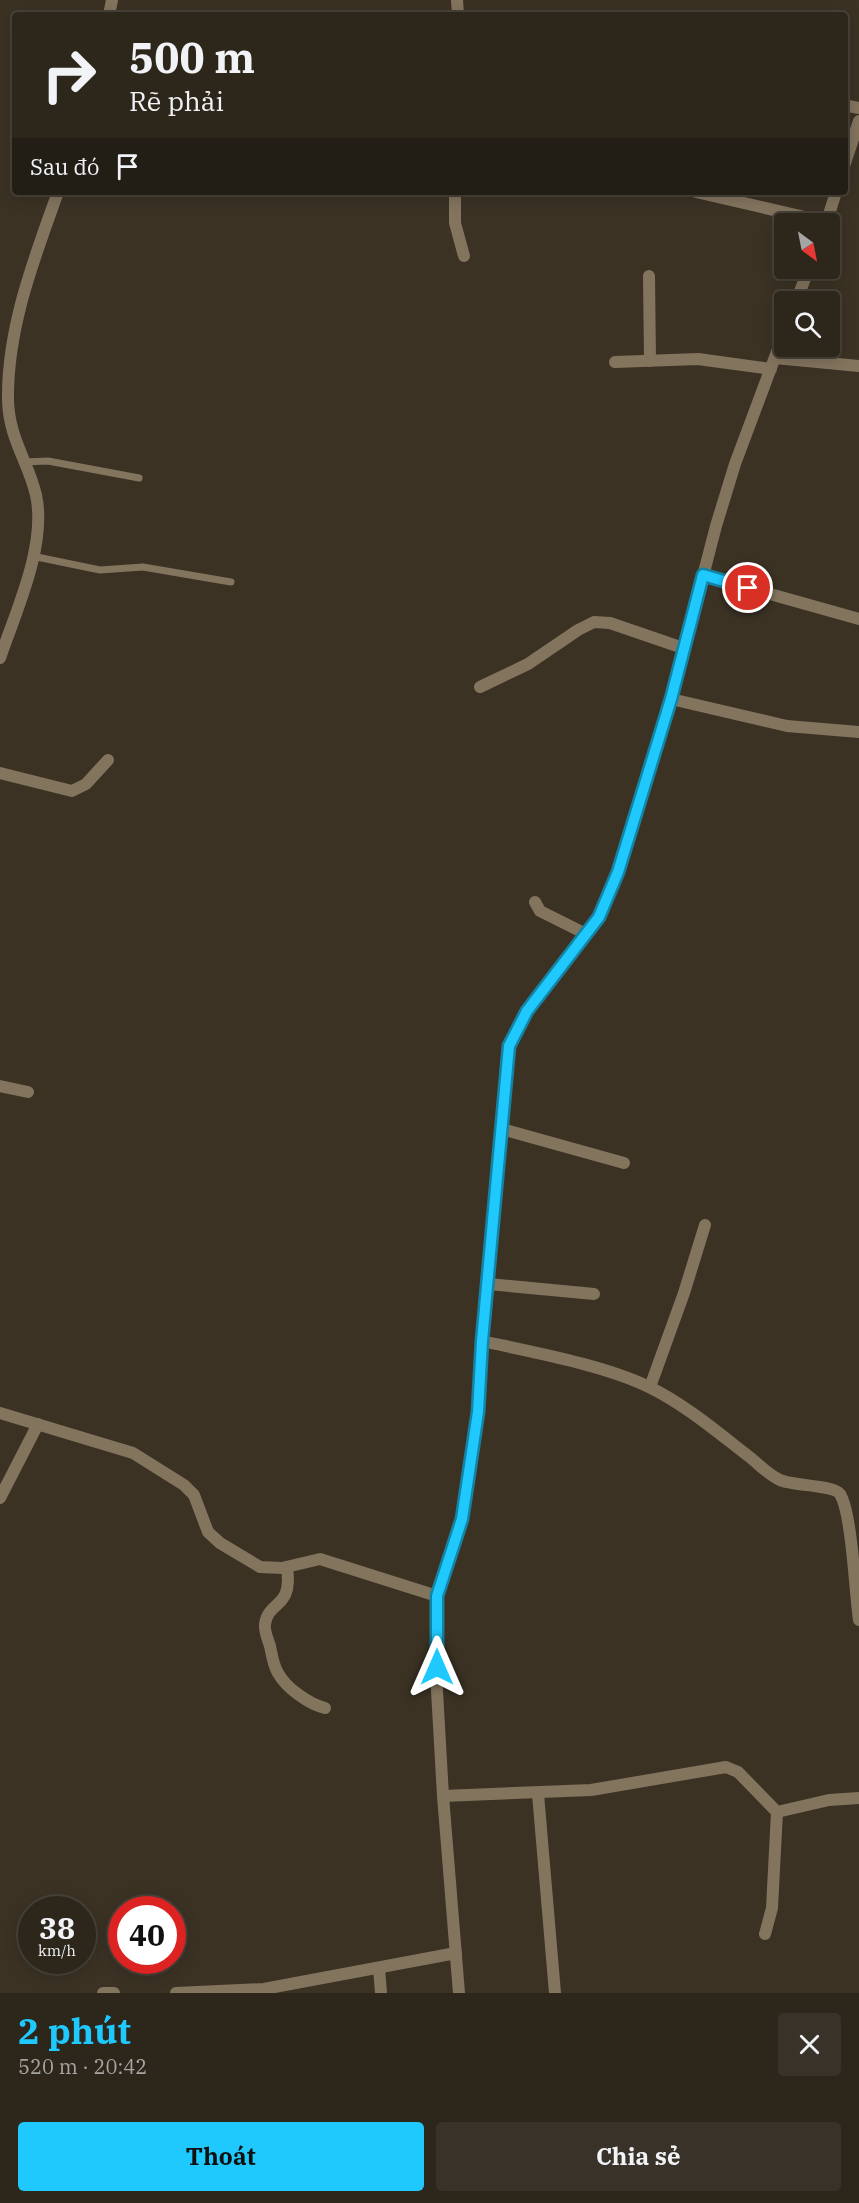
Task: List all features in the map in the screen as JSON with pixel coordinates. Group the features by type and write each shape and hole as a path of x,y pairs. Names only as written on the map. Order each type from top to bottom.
{"street":[{"path":"848,154 859,121"},
{"path":"0,658 32,556 39,520 35,492 12,430 9,412 10,367 28,277 57,195"},
{"path":"455,195 455,223 464,256"},
{"path":"709,195 784,213"},
{"path":"829,213 835,195"},
{"path":"649,276 650,361"},
{"path":"459,1993 437,1691 437,1596 462,1519 478,1412 482,1341 509,1046 527,1011 599,917 618,872 671,699 683,648 735,464 775,357"},
{"path":"615,362 698,359 859,366"},
{"path":"703,575 859,619"},
{"path":"480,687 528,664 594,622 610,623 683,648"},
{"path":"671,699 778,725 859,732"},
{"path":"0,773 72,791 86,784 108,760"},
{"path":"535,902 540,911 586,934"},
{"path":"0,1086 28,1092"},
{"path":"502,1130 624,1163"},
{"path":"650,1388 705,1226"},
{"path":"488,1284 594,1294"},
{"path":"482,1341 592,1368 650,1388 694,1416 780,1480 801,1486 834,1489 839,1492 848,1523 859,1620"},
{"path":"0,1413 133,1453 184,1485 194,1495 208,1532 220,1543 260,1568 287,1567 320,1559 437,1596"},
{"path":"0,1498 38,1424"},
{"path":"287,1567 288,1592 268,1615 265,1623 276,1671 288,1685 310,1703 325,1707"},
{"path":"443,1796 538,1794 591,1790 638,1784 726,1767 738,1772 777,1812 773,1896 765,1934"},
{"path":"538,1794 555,1993"},
{"path":"777,1812 830,1800 859,1798"},
{"path":"176,1993 264,1989 456,1953"},
{"path":"379,1968 381,1993"},
{"path":"103,1993 114,1993"}],"lane":[{"path":"23,462 48,461 138,478"},
{"path":"32,556 100,570 142,567 231,582"}],"route":[{"path":"437,1667 437,1596 462,1519 478,1412 482,1341 509,1046 527,1011 599,917 618,872 671,699 703,575 748,588"}]}
